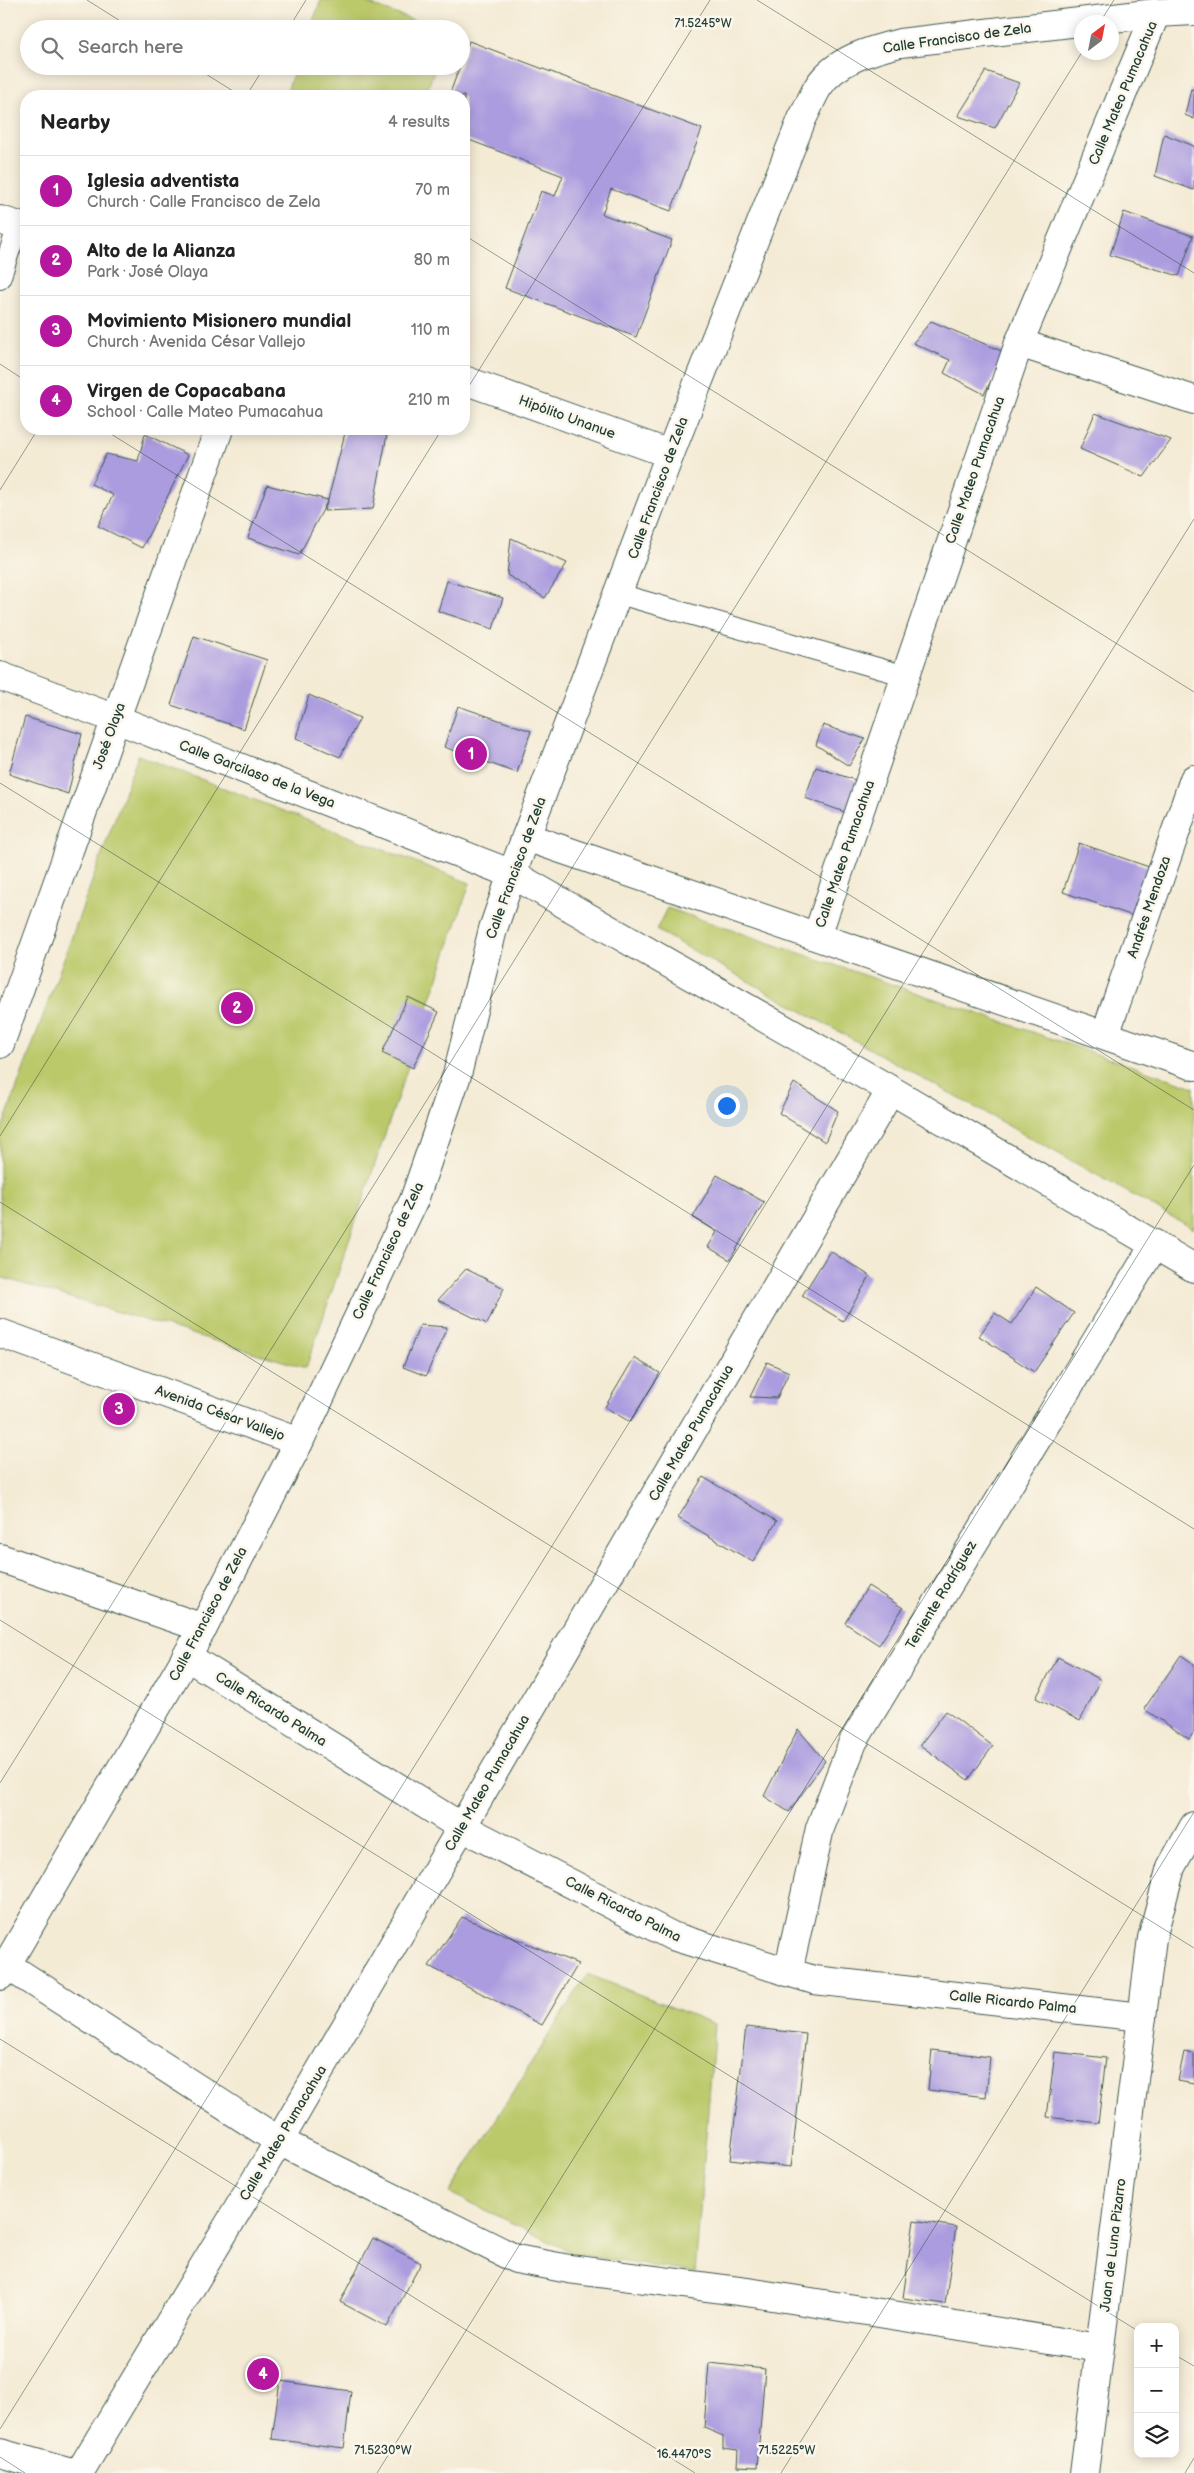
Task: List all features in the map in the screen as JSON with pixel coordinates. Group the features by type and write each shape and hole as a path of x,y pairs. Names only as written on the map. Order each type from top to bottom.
{"street":[{"name":"Calle Francisco de Zela","path":"3,1970 203,1628 299,1442 414,1200 457,1075 493,929 512,874 619,594 670,454 802,119 819,85 843,63 866,51 900,43 1156,13 1194,11"},
{"name":"Calle Mateo Pumacahua","path":"817,936 1019,343 1156,13"},
{"path":"1019,343 1194,400"},
{"name":"Hipólito Unanue","path":"470,382 670,454"},
{"name":"José Olaya","path":"0,1044 217,435"},
{"name":"Calle Garcilaso de la Vega","path":"0,676 116,719 512,874 891,1090 1194,1268"},
{"name":"Andrés Mendoza","path":"1105,1035 1194,779"},
{"path":"526,837 1194,1066"},
{"name":"Calle Mateo Pumacahua","path":"78,2473 279,2141 891,1090"},
{"name":"Teniente Rodríguez","path":"788,1972 820,1828 853,1742 1155,1244"},
{"name":"Avenida César Vallejo","path":"0,1333 299,1442"},
{"path":"0,1558 203,1628"},
{"name":"Calle Ricardo Palma","path":"186,1656 462,1826 672,1936 814,1980 1142,2017"},
{"name":"Juan de Luna Pizarro","path":"1084,2473 1152,1938 1171,1867 1194,1826"},
{"path":"3,1970 279,2141 516,2259 569,2269 754,2293 1099,2348"},
{"path":"0,2453 71,2473"}],"lane":[{"path":"0,279 15,225"},
{"path":"619,594 906,676"}],"green space":[{"path":"321,0 359,0 412,20 313,20"},
{"path":"293,75 433,75 427,90 287,90"},
{"path":"138,755 470,883 306,1368 0,1277 0,1134"},
{"path":"667,908 1194,1087 1194,1229 656,930"},
{"path":"587,1974 715,2024 695,2273 575,2254 450,2193"}],"building":[{"path":"470,41 702,129 671,211 611,189 602,214 672,240 636,337 505,288 541,191 555,196 563,176 470,140 470,90 451,90 457,75 470,75"},
{"path":"986,71 1019,83 995,128 958,116"},
{"path":"1191,89 1194,90 1194,119 1185,115"},
{"path":"1164,134 1194,146 1194,190 1155,176"},
{"path":"1124,212 1193,236 1179,276 1110,255"},
{"path":"931,321 1006,353 984,394 944,373 950,360 913,343"},
{"path":"1095,413 1171,440 1144,477 1080,449"},
{"path":"145,435 188,455 142,548 98,526 113,495 91,484 106,454 138,461"},
{"path":"344,435 387,435 373,509 324,511"},
{"path":"267,485 328,500 299,555 248,538"},
{"path":"511,538 567,563 545,598 507,575"},
{"path":"447,581 503,598 493,629 438,611"},
{"path":"194,636 267,660 244,729 171,705"},
{"path":"309,695 360,718 340,757 296,738"},
{"path":"458,706 531,731 517,773 444,747"},
{"path":"25,717 82,734 68,794 9,774"},
{"path":"823,725 865,739 849,766 816,745"},
{"path":"816,767 864,783 853,815 805,798"},
{"path":"1079,843 1149,867 1133,916 1063,892"},
{"path":"408,997 439,1012 413,1068 382,1053"},
{"path":"794,1083 838,1111 825,1142 779,1113"},
{"path":"717,1175 764,1202 730,1260 708,1247 717,1232 693,1217"},
{"path":"830,1251 870,1276 843,1321 802,1296"},
{"path":"466,1269 504,1288 487,1324 438,1300"},
{"path":"1036,1287 1074,1313 1034,1372 979,1336 995,1313 1012,1324"},
{"path":"420,1325 447,1327 426,1376 403,1367"},
{"path":"634,1358 660,1373 630,1422 605,1407"},
{"path":"767,1362 789,1372 777,1398 750,1397"},
{"path":"703,1477 777,1521 753,1562 678,1518"},
{"path":"868,1586 903,1608 879,1645 845,1623"},
{"path":"1181,1655 1194,1664 1194,1732 1189,1739 1144,1709"},
{"path":"1058,1657 1101,1680 1080,1721 1036,1698"},
{"path":"946,1711 993,1746 968,1780 920,1745"},
{"path":"798,1729 825,1761 789,1812 764,1796"},
{"path":"462,1917 578,1964 542,2025 429,1966"},
{"path":"746,2027 806,2034 791,2167 730,2160"},
{"path":"932,2050 990,2057 986,2097 928,2090"},
{"path":"1055,2052 1106,2058 1098,2123 1047,2117"},
{"path":"1184,2052 1194,2054 1194,2084 1178,2081"},
{"path":"914,2220 956,2227 945,2304 903,2298"},
{"path":"373,2238 421,2263 387,2327 340,2302"},
{"path":"709,2363 765,2369 757,2467 737,2466 738,2450 723,2448 723,2436 704,2428"},
{"path":"280,2381 351,2391 344,2448 272,2439"}],"place":[{"name":"Iglesia adventista","path":"471,754"},
{"name":"Alto de la Alianza","path":"237,1008"},
{"name":"Movimiento Misionero mundial","path":"119,1409"},
{"name":"Virgen de Copacabana","path":"263,2374"}]}
